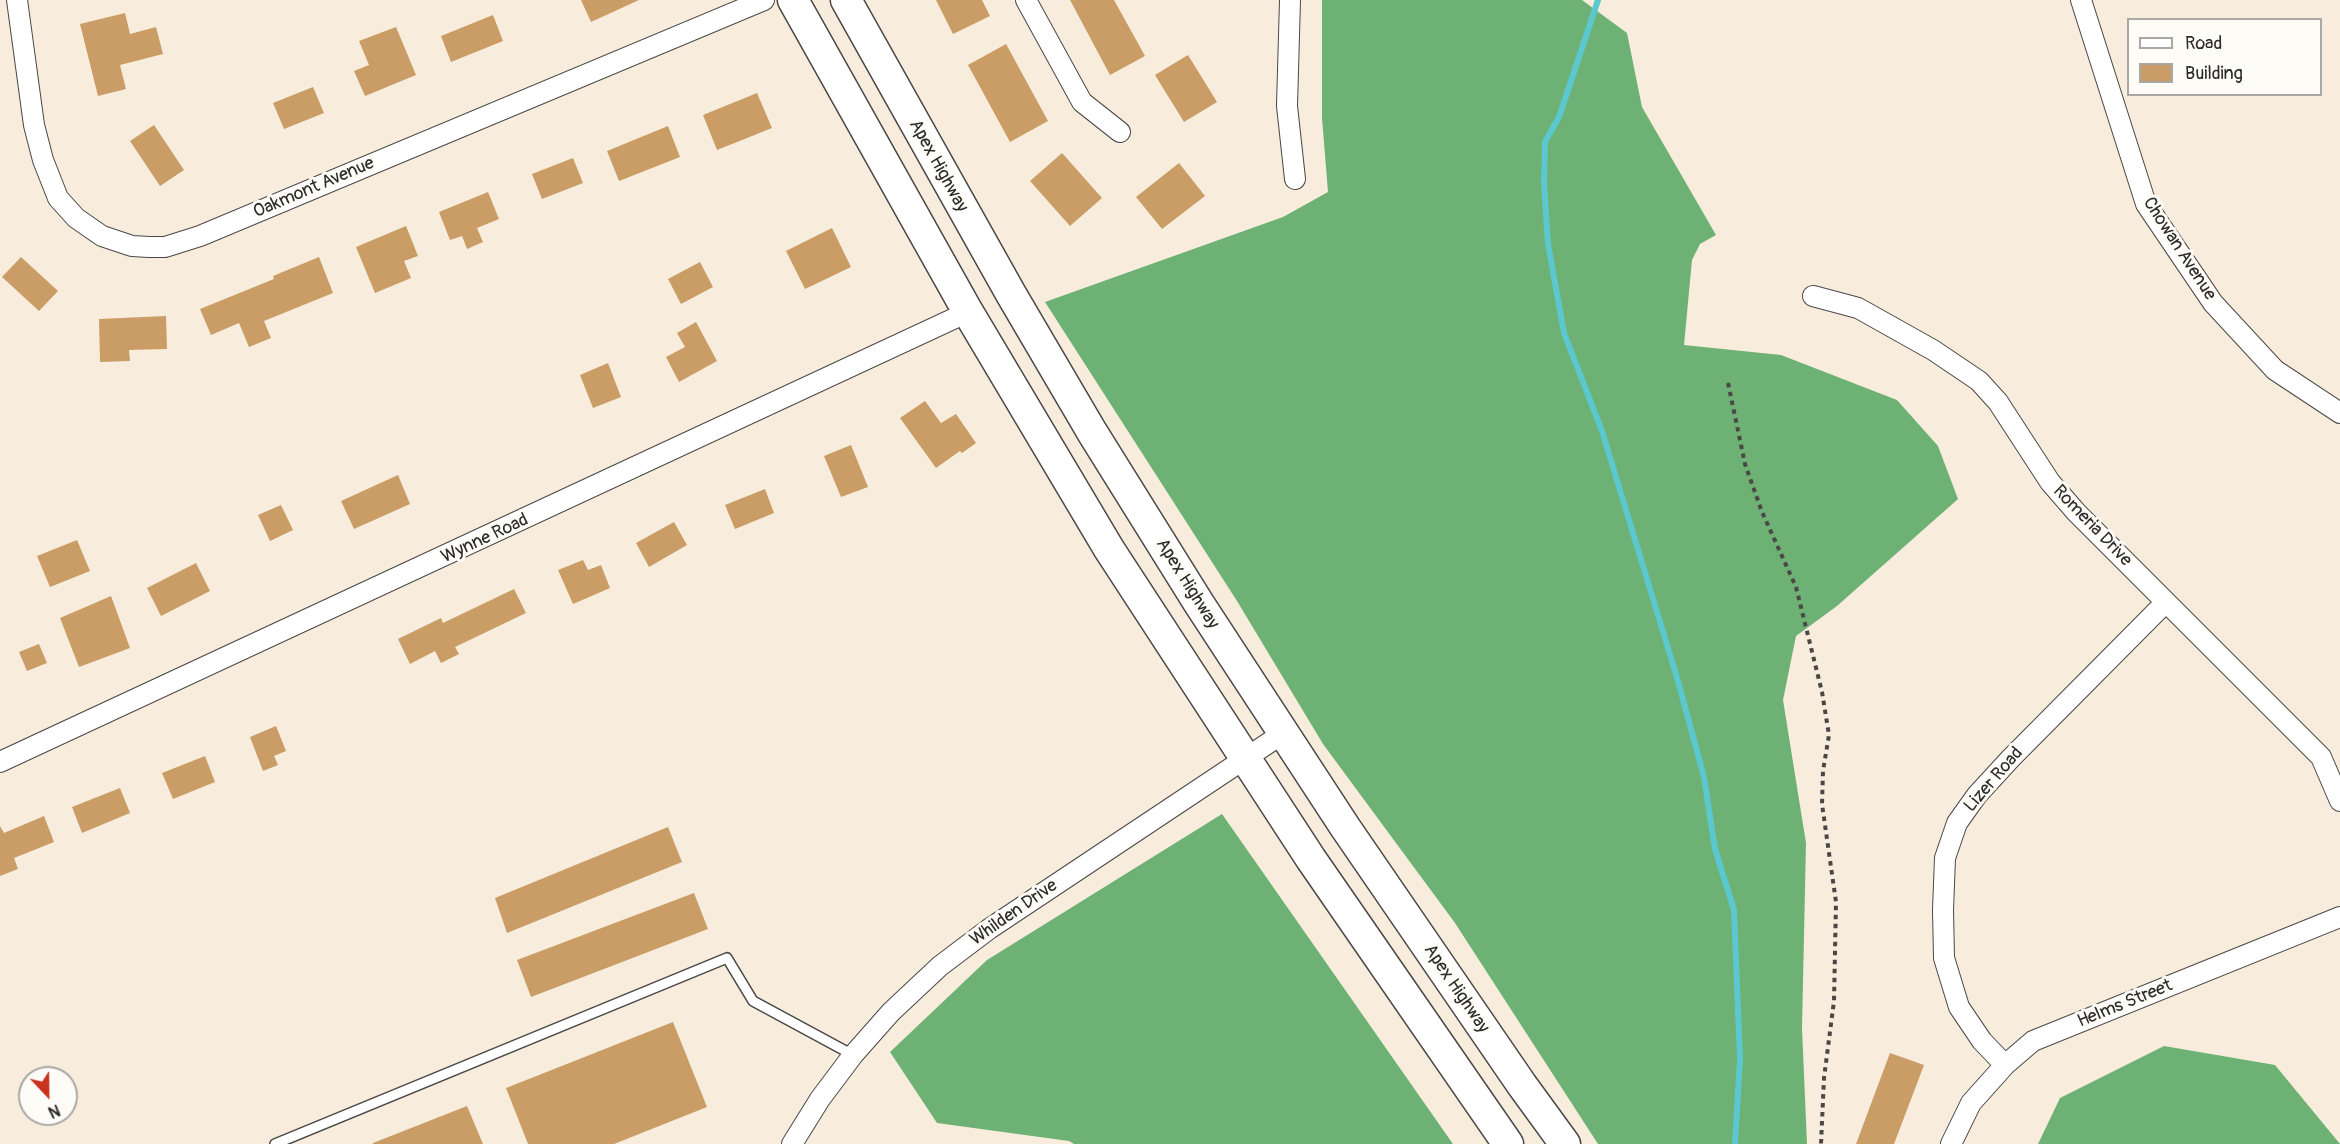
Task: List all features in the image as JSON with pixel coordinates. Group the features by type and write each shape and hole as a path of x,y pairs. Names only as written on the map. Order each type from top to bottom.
{"main road":[{"path":"793,0 968,312 1109,549 1368,944 1508,1144"},
{"name":"Apex Highway","path":"846,0 928,148 1092,432 1282,734 1515,1076 1565,1144"}],"street":[{"name":"Oakmont Avenue","path":"17,0 34,125 42,160 58,198 76,218 102,236 132,246 150,247 171,245 200,236 764,0"},
{"path":"1026,0 1082,102 1120,132"},
{"path":"1290,0 1287,106 1295,179"},
{"name":"Chowan Avenue","path":"2081,0 2146,204 2213,303 2267,362 2275,370 2340,413"},
{"name":"Romeria Drive","path":"1813,296 1858,308 1933,350 1979,381 1998,402 2050,482 2321,757 2340,801"},
{"name":"Wynne Road","path":"0,762 515,525 968,312"},
{"name":"Lizer Road","path":"2005,1065 1982,1041 1959,1007 1944,958 1942,910 1945,858 1957,823 1977,795 2011,758 2166,602"},
{"name":"Whilden Drive","path":"792,1144 820,1099 853,1055 916,987 981,935 1282,734"},
{"name":"Helms Street","path":"1951,1144 1971,1103 2005,1065 2033,1041 2340,917"}],"lane":[{"path":"275,1144 726,958 753,1001 853,1055"}],"path":[{"path":"1728,383 1745,464 1762,512 1796,587 1822,692 1829,735 1823,771 1822,804 1836,902 1834,1001 1824,1078 1821,1144"}],"green space":[{"path":"1322,0 1582,0 1627,33 1642,107 1716,235 1700,244 1692,260 1684,345 1781,355 1897,400 1938,446 1958,499 1837,606 1796,636 1783,700 1806,843 1802,1028 1807,1144 1598,1144 1455,923 1323,744 1237,601 1045,302 1283,217 1328,192 1322,118"},
{"path":"1222,814 1453,1144 1074,1144 1069,1141 937,1123 890,1052 987,960"},
{"path":"2164,1046 2275,1065 2340,1144 2038,1144 2060,1098"}],"building":[{"path":"581,0 639,0 591,22"},
{"path":"936,0 982,0 990,16 953,34"},
{"path":"1070,0 1114,0 1145,56 1110,75"},
{"path":"125,13 130,34 156,27 163,54 120,65 126,89 98,96 80,24"},
{"path":"493,15 503,41 451,62 441,36"},
{"path":"396,27 416,75 365,96 354,71 369,65 359,41"},
{"path":"1006,44 1048,121 1010,142 968,65"},
{"path":"1188,55 1217,102 1184,122 1155,75"},
{"path":"313,87 324,113 284,129 273,103"},
{"path":"757,93 772,128 717,150 703,115"},
{"path":"154,125 184,170 160,186 130,141"},
{"path":"668,126 680,157 619,181 607,151"},
{"path":"1062,153 1102,198 1070,226 1030,181"},
{"path":"573,158 583,183 542,199 532,174"},
{"path":"1179,163 1205,196 1162,229 1136,197"},
{"path":"488,192 499,219 477,228 483,242 467,249 462,236 450,240 439,212"},
{"path":"406,226 418,256 404,261 411,278 375,293 356,247"},
{"path":"832,228 851,267 805,289 786,251"},
{"path":"21,257 58,291 39,311 2,277"},
{"path":"319,257 333,293 264,321 271,338 249,347 239,323 211,335 200,309 274,279 273,276"},
{"path":"700,262 713,287 681,304 668,279"},
{"path":"166,316 167,349 129,350 130,361 100,362 99,319"},
{"path":"696,322 717,361 679,382 666,357 685,347 677,333"},
{"path":"608,363 621,397 593,408 580,375"},
{"path":"925,401 941,423 956,414 976,443 936,468 900,418"},
{"path":"851,445 868,487 841,497 824,456"},
{"path":"398,475 410,504 354,529 341,501"},
{"path":"765,489 774,513 735,529 725,505"},
{"path":"281,505 293,530 270,541 258,515"},
{"path":"674,522 687,545 649,567 636,543"},
{"path":"77,540 90,571 50,587 37,556"},
{"path":"583,560 588,570 601,565 610,588 573,604 558,570"},
{"path":"196,563 210,591 161,616 147,588"},
{"path":"514,589 526,613 455,647 459,654 441,663 435,651 410,664 398,639 441,618 443,623"},
{"path":"111,596 130,648 79,667 60,618"},
{"path":"39,644 47,663 27,671 19,652"},
{"path":"276,726 286,751 274,756 278,765 263,771 250,737"},
{"path":"205,756 215,782 173,799 162,773"},
{"path":"120,788 130,813 82,833 72,807"},
{"path":"44,816 54,842 14,858 18,869 0,876 0,826 4,833"},
{"path":"668,827 682,862 507,933 495,898"},
{"path":"694,893 708,929 531,997 517,960"},
{"path":"673,1022 707,1107 614,1144 528,1144 506,1088"},
{"path":"1890,1053 1924,1065 1894,1144 1856,1144"},
{"path":"467,1106 483,1144 373,1144 373,1143"}],"waterway":[{"path":"1598,0 1559,117 1545,142 1544,183 1548,244 1564,333 1602,431 1678,681 1704,777 1715,849 1734,910 1740,1059 1735,1144"}]}
